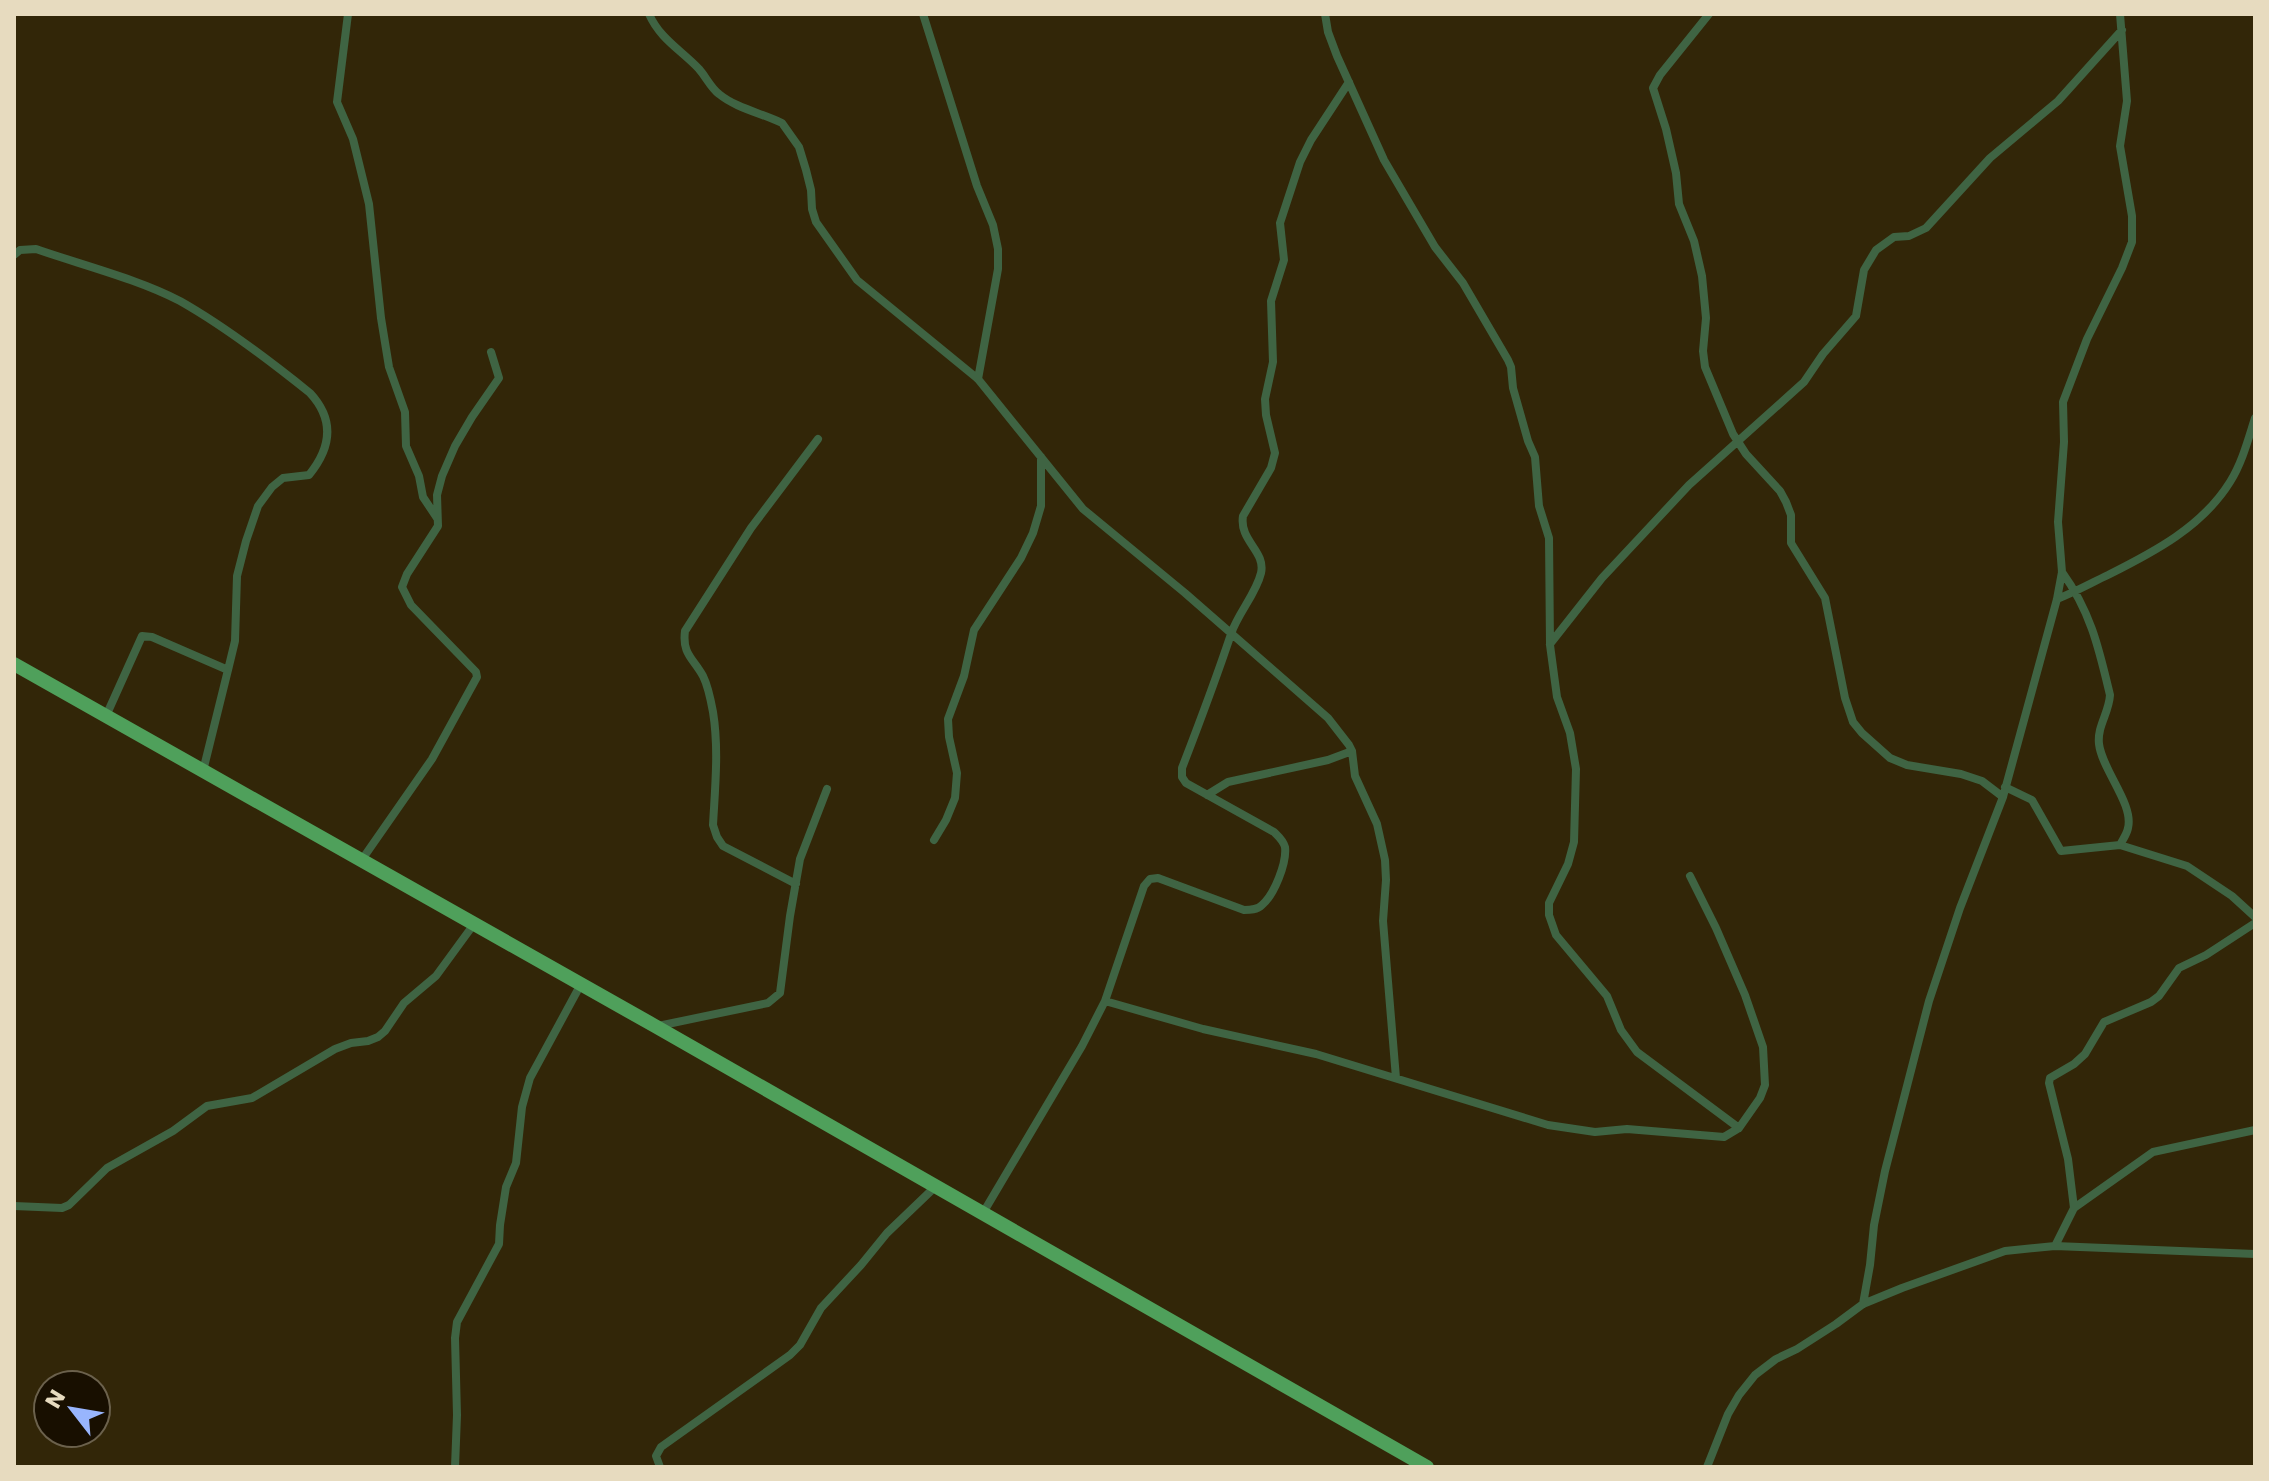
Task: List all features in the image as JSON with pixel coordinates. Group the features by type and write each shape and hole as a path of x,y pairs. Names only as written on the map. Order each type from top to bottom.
{"main road":[{"path":"14,664 1427,1467"}],"street":[{"path":"348,14 337,102 353,139 369,204 381,318 389,367 405,412 406,446 419,476 423,497 437,518"},
{"path":"649,14 663,38 696,66 718,94 787,128 799,147 816,222 857,280 978,379 1083,509 1328,718 1352,751 1355,776 1377,824 1385,860 1383,921 1396,1078"},
{"path":"923,14 968,159 993,225 998,249 998,269 978,379"},
{"path":"1325,14 1328,32 1384,160 1435,247 1463,283 1511,367 1513,388 1535,457 1539,506 1549,538 1550,645 1557,697 1570,733 1576,769 1574,842 1568,864 1549,903 1549,915 1556,935 1607,996 1621,1030 1637,1052 1739,1128"},
{"path":"1709,14 1653,88 1676,173 1679,204 1694,241 1702,276 1706,318 1705,367 1738,441 1786,502 1791,515 1791,543 1825,598 1845,698 1853,722 1890,758 1907,765 1961,774 2032,800 2061,851 2120,845 2187,866 2232,896 2255,920 2206,955 2179,968 2151,1002 2104,1022 2085,1054 2050,1078 2068,1159 2074,1208"},
{"path":"1863,1304 1885,1171 1929,1001 2004,792 2057,599 2062,572 2058,522 2064,442 2063,402 2087,339 2132,242 2132,216 2120,146 2127,101 2120,14"},
{"path":"1550,645 1602,578 1689,485 1804,382 1823,354 1851,323 1858,307 1864,270 1876,250 1894,237 1909,236 1926,228 1990,158 2058,101 2122,30"},
{"path":"983,1213 1082,1046 1105,1001 1144,886 1150,879 1158,878 1244,910 1254,910 1263,905 1279,879 1285,849 1282,840 1274,832 1186,783 1182,768 1231,633 1262,569 1262,560 1245,535 1242,522 1271,468 1275,453 1265,399 1273,362 1271,301 1284,260 1280,223 1296,173 1311,140 1349,82"},
{"path":"14,255 20,250 36,249 178,300 267,359 319,403 329,435 324,450 309,475 288,477 272,487 258,506 246,541 237,576 235,641 203,771"},
{"path":"361,861 432,759 477,677 476,672 411,605 402,587 407,574 436,532 437,495 455,446 499,378 491,352"},
{"path":"2057,599 2132,563 2187,530 2209,510 2231,481 2255,418"},
{"path":"796,884 723,846 717,837 713,825 717,745 713,710 703,677 686,651 684,642 685,631 751,528 818,439"},
{"path":"934,840 955,798 957,773 948,719 964,676 974,630 1021,558 1033,533 1041,506 1041,457"},
{"path":"2062,572 2076,592 2098,643 2110,695 2100,723 2099,744 2103,761 2118,788 2129,818 2128,830 2120,845"},
{"path":"106,716 142,636 152,637 228,670"},
{"path":"1207,795 1228,782 1328,760 1352,751"},
{"path":"655,1026 744,1009 776,998 782,987 787,932 800,859 827,789"},
{"path":"1105,1001 1203,1029 1316,1054 1548,1125 1595,1132 1627,1129 1724,1137 1739,1128 1760,1098 1765,1085 1763,1047 1745,995 1690,876"},
{"path":"14,1206 62,1208 69,1205 107,1168 173,1131 207,1106 252,1098 335,1049 378,1037 404,1003 436,976 474,924"},
{"path":"455,1467 457,1322 499,1244 506,1187 516,1163 522,1107 530,1078 581,984"},
{"path":"2055,1246 2074,1208 2153,1152 2255,1130"},
{"path":"660,1467 656,1456 661,1447 800,1345 821,1308 887,1233 935,1187"},
{"path":"1707,1467 1728,1414 1755,1375 1863,1304 1960,1266 2005,1251 2055,1246 2255,1254"}]}
